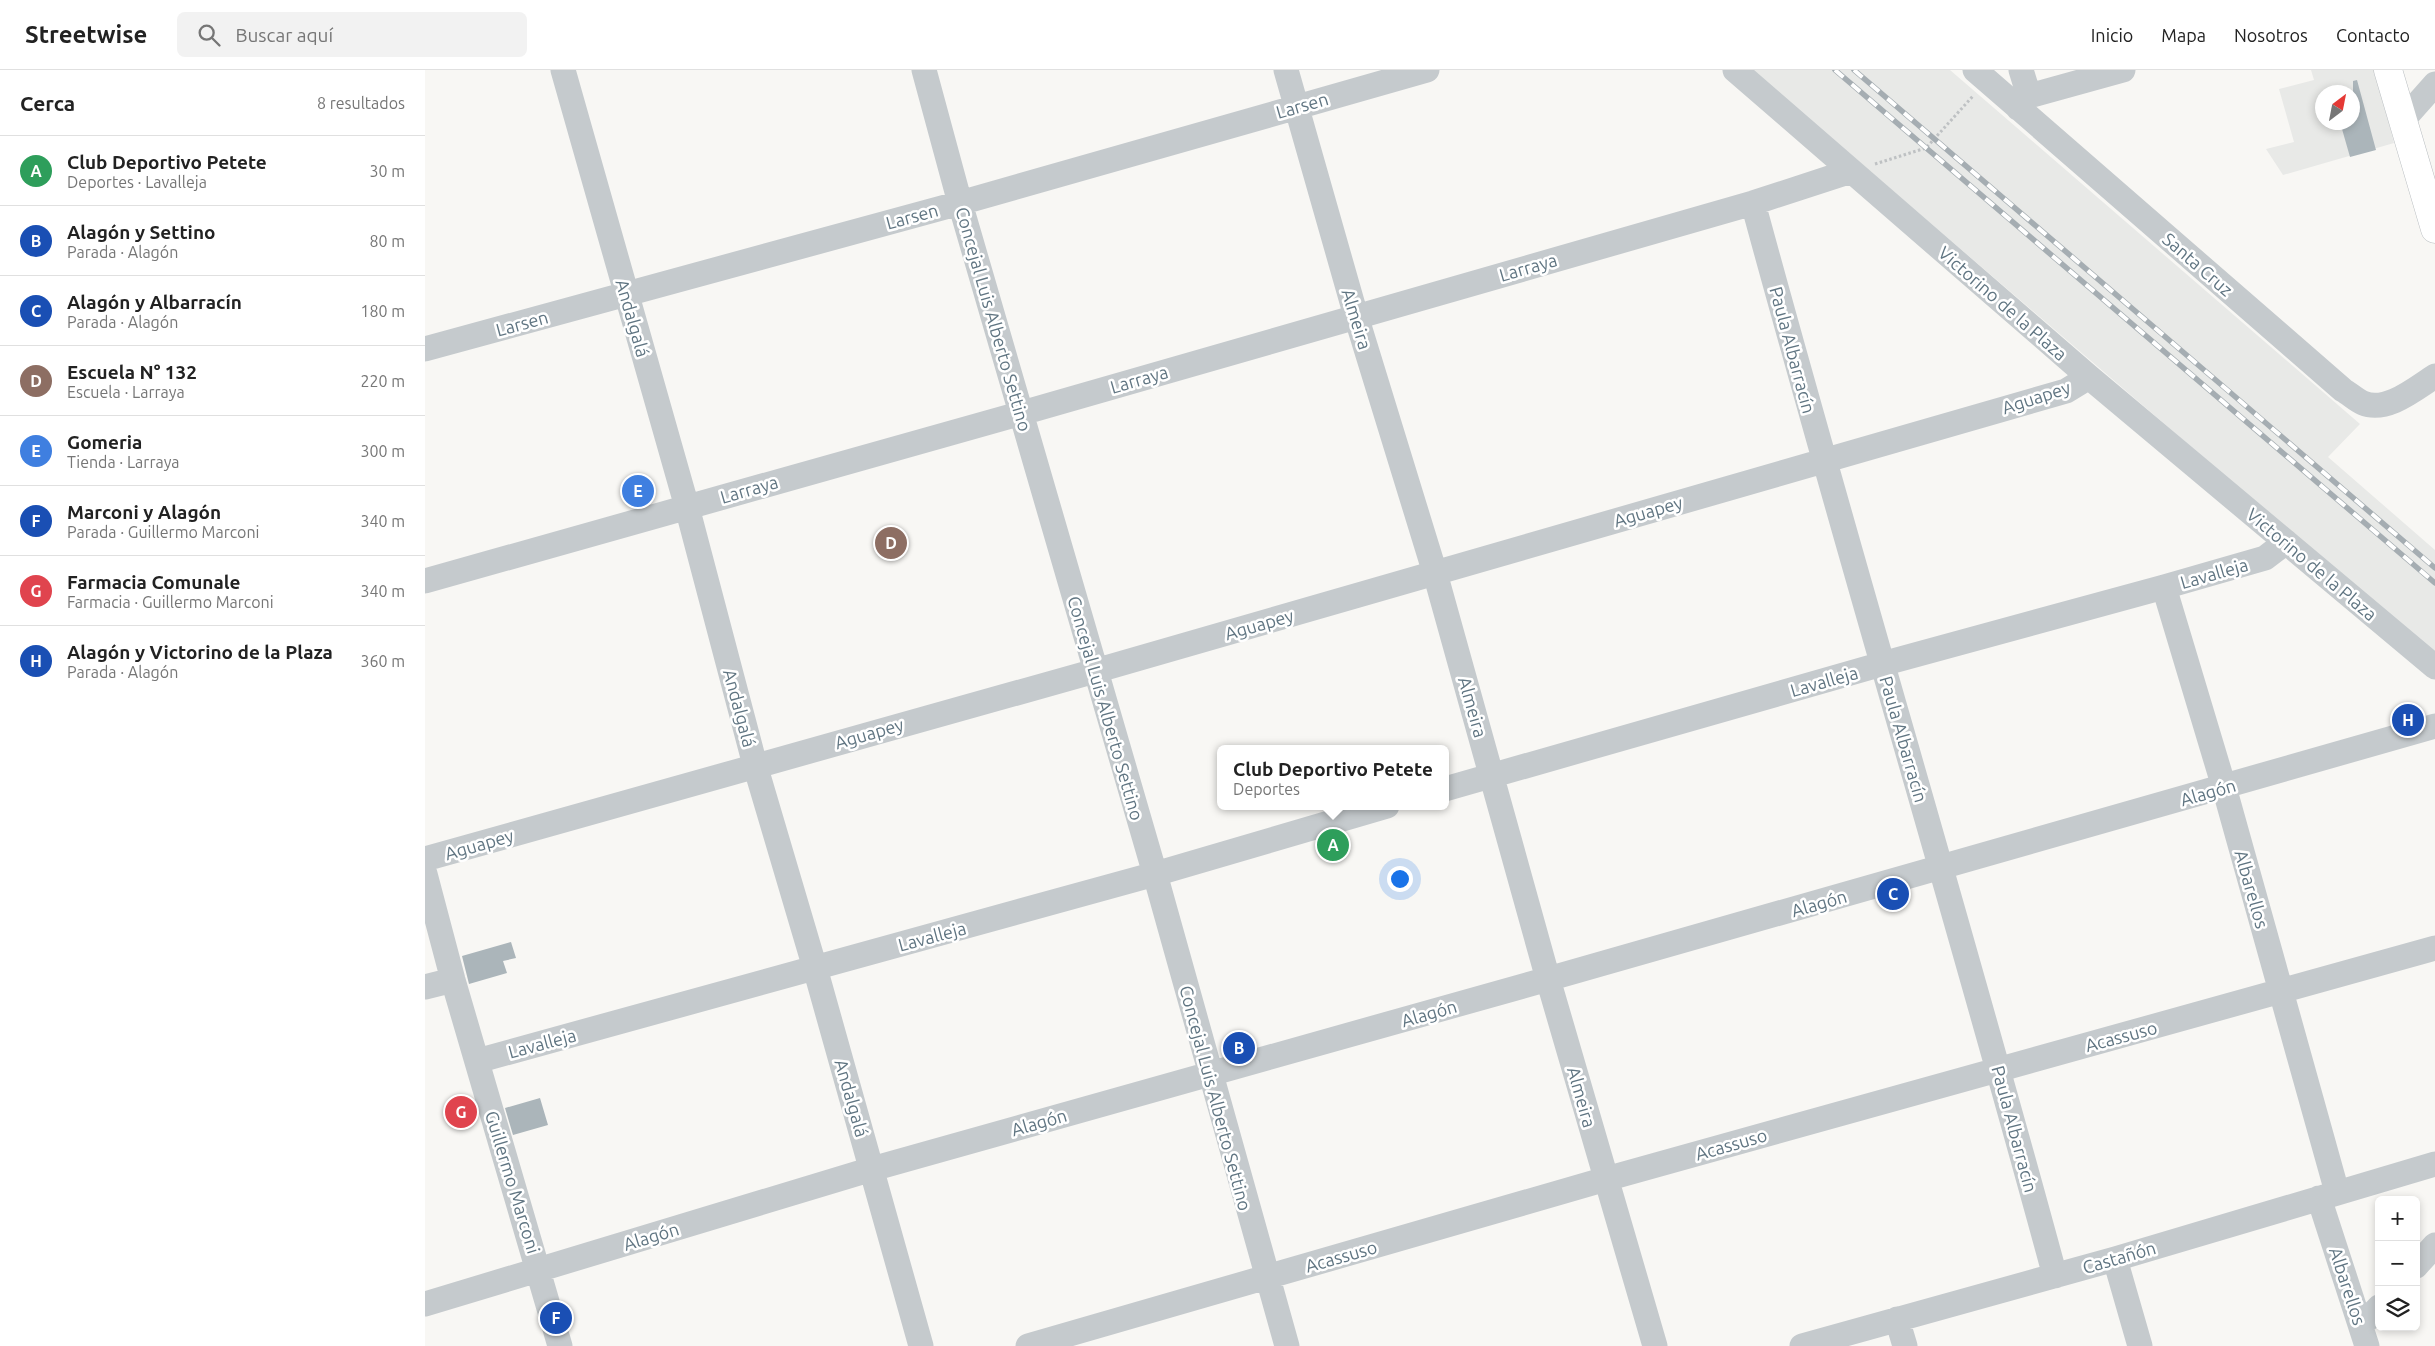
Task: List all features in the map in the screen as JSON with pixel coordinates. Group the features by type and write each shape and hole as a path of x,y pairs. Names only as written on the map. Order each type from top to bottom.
{"main road":[{"path":"2388,70 2435,229"}],"street":[{"name":"Andalgalá","path":"563,70 687,507 755,765 815,968 921,1346"},
{"name":"Concejal Luis Alberto Settino","path":"924,70 959,203 1022,413 1155,874 1209,1075 1287,1346"},
{"name":"Almeira","path":"1286,70 1356,316 1435,573 1493,775 1548,979 1655,1346"},
{"name":"Larsen","path":"425,350 959,203 1427,70"},
{"name":"Victorino de la Plaza","path":"1735,70 2089,377 2435,667"},
{"path":"2021,70 2023,102 2123,70"},
{"name":"Santa Cruz","path":"1981,76 2023,102 2343,390 2364,404 2382,405 2397,400 2435,376"},
{"path":"2403,120 2435,84"},
{"name":"Larraya","path":"425,581 1022,413 1753,203 1851,171"},
{"name":"Paula Albarracín","path":"1753,203 1822,459 1999,1069 2055,1276"},
{"name":"Aguapey","path":"425,859 1095,670 1435,573 1822,459 2066,391 2089,377"},
{"name":"Lavalleja","path":"1449,788 1882,664 2265,558 2286,542"},
{"name":"Albarellos","path":"2164,587 2224,787 2281,992 2328,1195 2364,1336"},
{"name":"Alagón","path":"425,1304 872,1169 1941,868 2435,726"},
{"name":"Lavalleja","path":"477,1061 1155,874 1373,810"},
{"name":"Guillermo Marconi","path":"425,874 453,980 560,1346"},
{"name":"Acassuso","path":"1028,1346 1606,1179 2435,948"},
{"path":"425,987 453,980"},
{"name":"Castañón","path":"1802,1346 2115,1259 2435,1164"},
{"path":"2420,1262 2435,1245"},
{"path":"2115,1259 2141,1346"},
{"path":"2364,1336 2375,1315"},
{"path":"1897,1319 1905,1346"}],"path":[{"path":"1851,171 1926,148 1981,76"}],"shaded area":[{"path":"1752,70 1950,70 2360,424 2328,457 2435,550 2435,656"},
{"path":"2311,70 2375,70 2394,143 2283,175 2266,149 2294,142 2279,89 2314,80"}],"building":[{"path":"2357,80 2358,85 2353,85 2353,81"},
{"path":"2360,91 2376,150 2350,157 2342,130 2360,130"},
{"path":"511,942 516,958 503,961 507,973 469,984 462,956"},
{"path":"540,1098 548,1125 513,1135 505,1108"}],"railway":[{"path":"1835,70 2435,583"},
{"path":"1854,70 2435,568"}],"place":[{"name":"Gomeria","path":"638,491"},
{"name":"Escuela N° 132","path":"891,543"},
{"name":"Alagón y Victorino de la Plaza","path":"2408,720"},
{"name":"Club Deportivo Petete","path":"1333,845"},
{"name":"Alagón y Albarracín","path":"1893,894"},
{"name":"Alagón y Settino","path":"1239,1048"},
{"name":"Farmacia Comunale","path":"461,1112"},
{"name":"Marconi y Alagón","path":"556,1318"}]}
